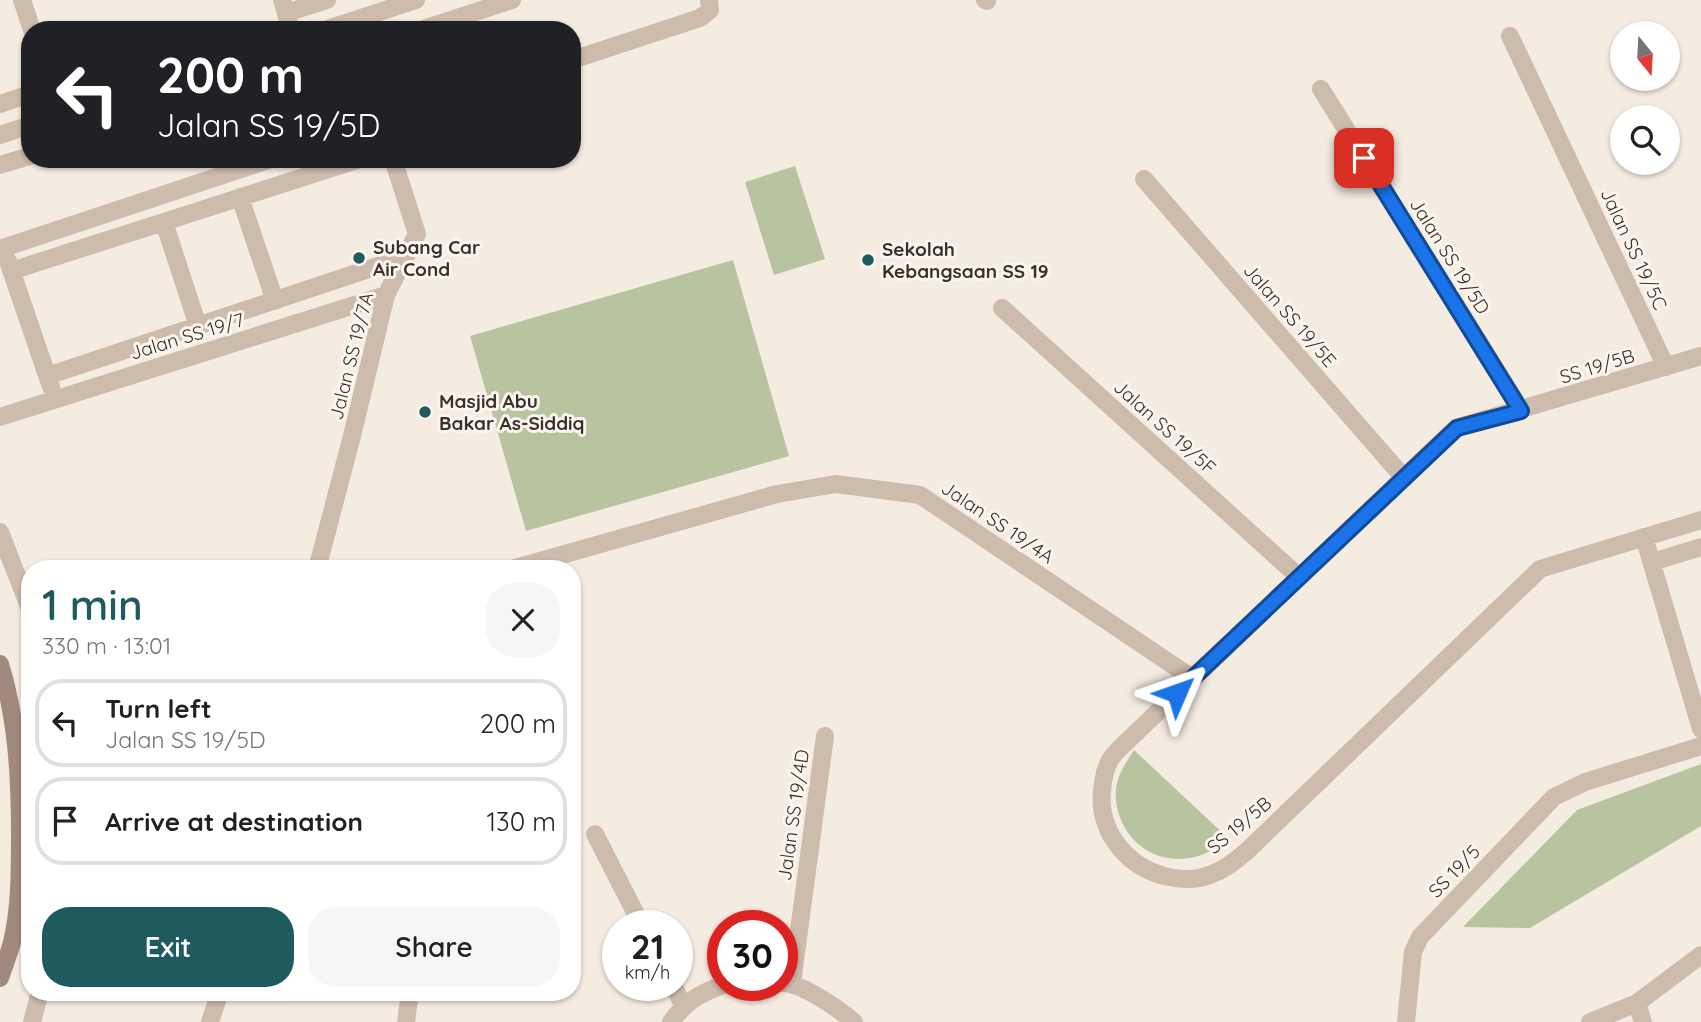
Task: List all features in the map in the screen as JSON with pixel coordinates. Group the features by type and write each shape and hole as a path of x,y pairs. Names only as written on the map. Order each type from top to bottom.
{"main road":[{"path":"0,664 11,708 20,792 20,876 12,942 0,978"}],"street":[{"path":"22,0 29,21"},
{"path":"286,14 327,0"},
{"path":"352,21 416,0"},
{"path":"448,21 512,0"},
{"path":"581,57 700,18 710,10 709,0"},
{"name":"Jalan SS 19/5C","path":"1510,36 1666,367"},
{"name":"Jalan SS 19/5D","path":"1321,89 1521,411"},
{"path":"0,104 21,97"},
{"path":"0,135 21,128"},
{"path":"0,165 21,159"},
{"path":"55,400 2,248 244,168"},
{"path":"11,271 332,168"},
{"name":"Jalan SS 19/7A","path":"319,560 386,295 417,234 396,168"},
{"name":"Jalan SS 19/5E","path":"1144,179 1404,478"},
{"path":"240,197 275,301"},
{"path":"164,222 198,326"},
{"name":"Jalan SS 19/7","path":"47,376 405,257"},
{"name":"Jalan SS 19/7","path":"0,417 386,295"},
{"name":"Jalan SS 19/5F","path":"1002,308 1300,577"},
{"name":"SS 19/5B","path":"1701,356 1457,428 1131,736 1111,759 1104,777 1102,799 1104,819 1110,835 1122,852 1139,866 1157,875 1178,879 1195,878 1211,875 1234,863 1540,569 1701,520"},
{"name":"Jalan SS 19/4A","path":"544,560 777,494 836,484 920,495 1192,678"},
{"path":"0,533 21,586"},
{"path":"1644,537 1700,721"},
{"path":"1652,562 1701,547"},
{"name":"Jalan SS 19/4D","path":"798,912 825,736"},
{"name":"SS 19/5","path":"1406,1022 1413,951 1420,937 1554,797 1585,782 1701,746"},
{"path":"595,834 634,910"},
{"path":"1590,1022 1637,1003 1701,955"},
{"path":"798,989 840,1010 855,1022"},
{"path":"671,1022 684,1005 707,992"},
{"path":"32,1022 38,1001"},
{"path":"210,1022 217,1001"},
{"path":"406,1022 409,1001"},
{"path":"682,1001 684,1005"},
{"path":"1637,1003 1643,1022"}],"green space":[{"path":"795,166 825,259 774,275 745,182"},
{"path":"733,260 789,456 526,531 470,336"},
{"path":"1134,750 1228,838 1215,849 1185,859 1155,854 1141,846 1121,820 1116,801 1119,778"},
{"path":"1701,764 1701,826 1530,928 1463,927 1577,810"}],"place":[{"name":"Subang Car Air Cond","path":"359,258"},
{"name":"Sekolah Kebangsaan SS 19","path":"868,260"},
{"name":"Masjid Abu Bakar As-Siddiq","path":"425,412"}],"route":[{"path":"1177,693 1457,428 1521,411 1364,158"}]}
